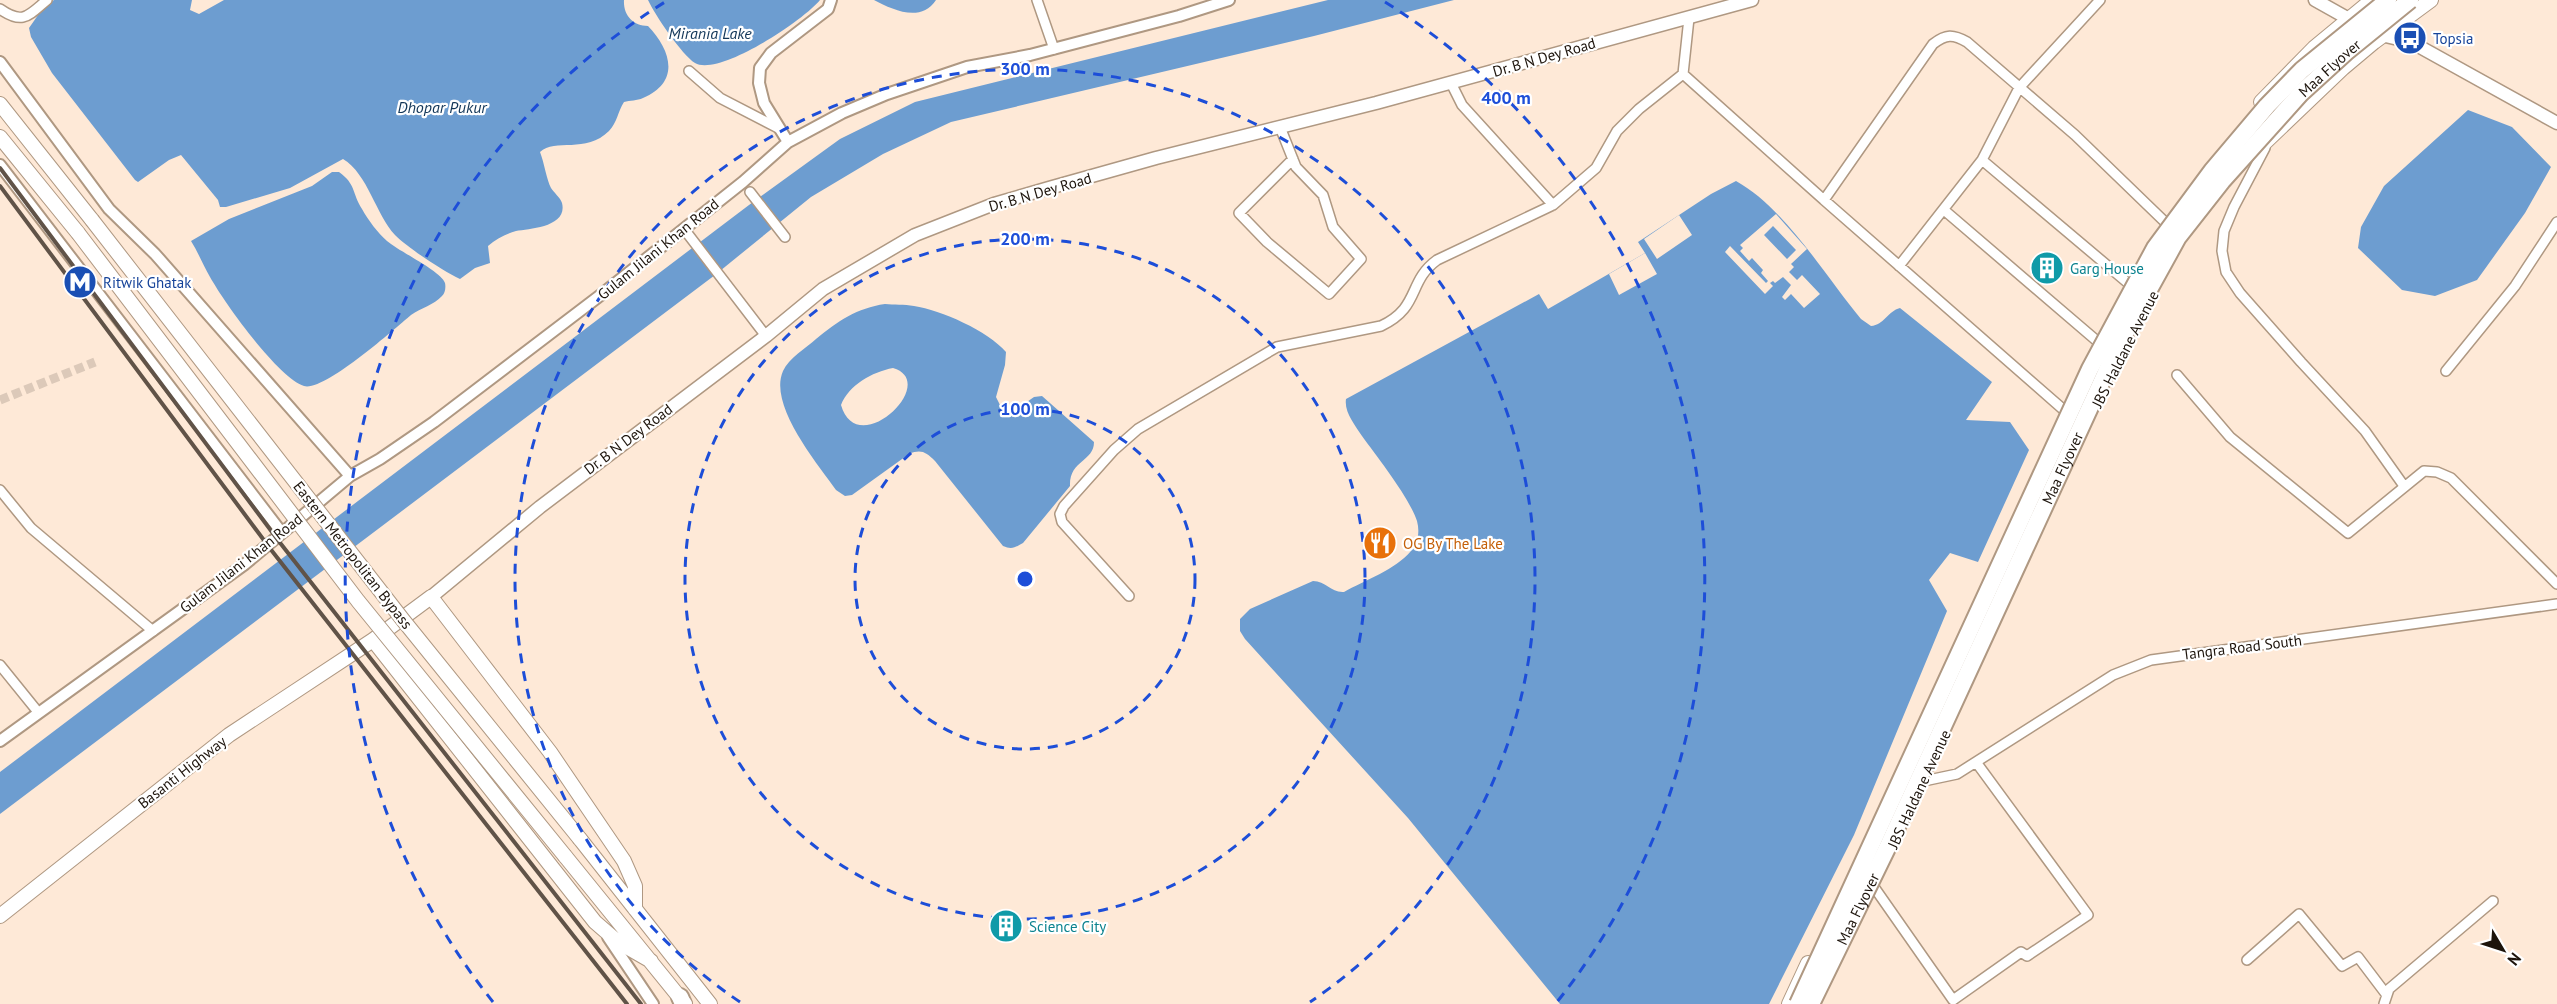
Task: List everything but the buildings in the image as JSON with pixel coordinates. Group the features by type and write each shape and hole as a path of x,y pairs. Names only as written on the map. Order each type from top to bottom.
{"highway":[{"name":"Maa Flyover","path":"1798,1004 2090,369 2156,248 2212,171 2267,106 2302,70 2388,0"},
{"name":"Maa Flyover","path":"1811,1004 1903,814 2119,344 2178,237 2222,181 2301,93 2346,52 2410,0"}],"main road":[{"name":"Dr. B N Dey Road","path":"431,597 609,452 766,336 823,289 924,231 994,204 1049,188 1451,83 1752,0"},
{"path":"2315,0 2381,37 2410,42 2557,123"},
{"name":"JBS Haldane Avenue","path":"1820,1004 2085,427 2152,293 2207,209 2249,158 2270,141 2343,68 2431,0"},
{"path":"2365,2 2399,23 2410,42"},
{"name":"JBS Haldane Avenue","path":"1789,1004 1901,770 2097,341 2128,283 2166,223 2203,171 2273,88 2365,2"},
{"name":"Eastern Metropolitan Bypass","path":"0,104 403,620 710,1004"},
{"path":"0,137 78,233 358,601 683,1002"},
{"path":"431,597 550,752 624,861 635,886 635,909"},
{"name":"Basanti Highway","path":"0,916 229,735 373,640 431,597"},
{"path":"373,640 488,789 605,932 651,962"}],"street":[{"path":"0,9 15,18 21,18 28,16 47,0"},
{"path":"788,142 764,103 759,83 760,68 771,53 828,9 831,0"},
{"path":"1036,0 1054,49"},
{"name":"Gulam Jilani Khan Road","path":"0,741 245,564 350,476 380,459 434,422 602,294 743,182 788,142 842,113 887,94 968,67 1054,49 1179,16 1228,0"},
{"path":"1899,266 1982,160 2019,88 2100,0"},
{"path":"1129,596 1062,522 1060,514 1064,506 1123,441 1138,429 1277,347 1381,326 1391,321 1403,313 1423,273 1437,260 1553,205 1596,168 1617,131 1639,109 1683,74 1689,18"},
{"path":"1824,200 1934,44 1943,36 1955,35 1967,42 2075,135 2166,223"},
{"path":"0,62 109,209 155,254 350,476"},
{"path":"689,70 720,98 780,129"},
{"path":"1683,74 2065,411"},
{"path":"1451,83 1462,105 1553,205"},
{"path":"1280,127 1293,159 1296,167 1323,195 1333,227 1361,259 1329,294 1283,256 1239,213 1293,159"},
{"path":"2270,141 2253,169 2224,231 2222,251 2226,272 2240,293 2365,431 2404,486"},
{"path":"1982,160 2128,283"},
{"path":"0,165 282,533"},
{"path":"750,192 785,237"},
{"path":"1944,210 2097,341"},
{"path":"2446,372 2515,286 2557,222"},
{"path":"684,228 766,336"},
{"path":"2177,375 2230,437 2348,533 2424,471 2436,472 2451,478 2557,584"},
{"path":"0,490 31,528 153,631"},
{"name":"Tangra Road South","path":"1924,781 1958,774 2113,675 2151,660 2557,604"},
{"path":"0,665 38,712"},
{"path":"1874,887 1953,1000 2021,952 2027,956 2088,915 1976,762"},
{"path":"1901,770 1924,781"},
{"path":"2247,960 2299,914 2342,966 2358,957 2385,999 2493,901"},
{"path":"605,932 653,1004"}],"water":[{"name":"Dhopar Pukur","path":"54,0 192,0 190,10 199,14 224,0 624,0 625,10 630,19 648,26 662,45 667,55 667,75 655,91 641,99 624,102 612,128 600,138 581,144 554,146 540,152 552,190 562,203 559,217 554,222 538,228 516,231 498,239 488,246 490,263 475,268 460,279 426,259 395,235 382,217 359,174 343,159 290,188 226,207 220,207 218,200 181,155 169,160 138,182 135,180 52,73 31,37 29,28 43,8"},
{"name":"Mirania Lake","path":"648,0 820,0 797,20 760,44 722,62 707,65 695,63 683,52"},
{"path":"874,0 936,0 930,7 915,13 898,10"},
{"path":"1328,0 1454,0 1314,36 951,122 883,154 811,197 715,275 0,814 0,772 749,205 840,139 915,102"},
{"path":"2468,110 2512,127 2551,167 2525,213 2477,280 2435,296 2402,290 2358,248 2361,227 2384,186"},
{"path":"332,172 339,172 348,181 364,213 384,238 442,278 445,289 439,299 411,315 375,346 342,370 327,380 304,386 280,369 252,338 217,289 191,241 229,219 312,186"},
{"path":"1736,181 1754,193 1788,225 1861,319 1871,326 1875,325 1900,308 1992,382 1966,420 2010,422 2029,450 1978,562 1950,553 1929,580 1947,611 1854,835 1769,1004 1560,1004 1408,818 1245,639 1240,631 1240,619 1250,609 1313,581 1344,592 1397,564 1415,544 1418,529 1413,511 1353,423 1348,414 1346,399 1539,294 1548,309 1645,253 1638,242 1711,194"},
{"path":"910,305 925,308 976,329 1006,352 1005,365 996,397 1002,409 1014,411 1034,397 1042,396 1094,442 1090,454 1073,471 1070,486 1023,543 1011,548 1003,546 935,461 923,452 909,454 852,495 845,496 836,490 797,433 782,400 780,385 786,366 832,326 848,316 875,306","holes":["893,368 905,376 907,388 902,401 891,413 877,422 863,425 850,420 841,405 850,391 862,380"]}],"pier":[{"path":"1776,214 1807,249 1791,264 1794,267 1789,272 1797,280 1802,275 1820,294 1804,308 1791,294 1785,300 1782,297 1791,285 1783,277 1775,283 1773,281 1770,283 1773,286 1765,294 1725,252 1730,246 1766,283 1768,281 1761,273 1763,270 1752,258 1749,261 1740,251 1743,248 1740,245","holes":["1773,226 1796,250 1787,259 1764,235"]},
{"path":"1679,215 1692,235 1657,259 1644,239"},
{"path":"1645,253 1657,274 1619,295 1609,274"}],"tunnel":[{"path":"0,400 95,362"}],"railway":[{"path":"0,168 281,544 641,1004"},
{"path":"0,186 272,551 627,1004"}],"place":[{"name":"Topsia","path":"2410,38"},
{"name":"Garg House","path":"2047,268"},
{"name":"Ritwik Ghatak","path":"80,282"},
{"name":"OG By The Lake","path":"1380,543"},
{"name":"Science City","path":"1006,926"}]}
